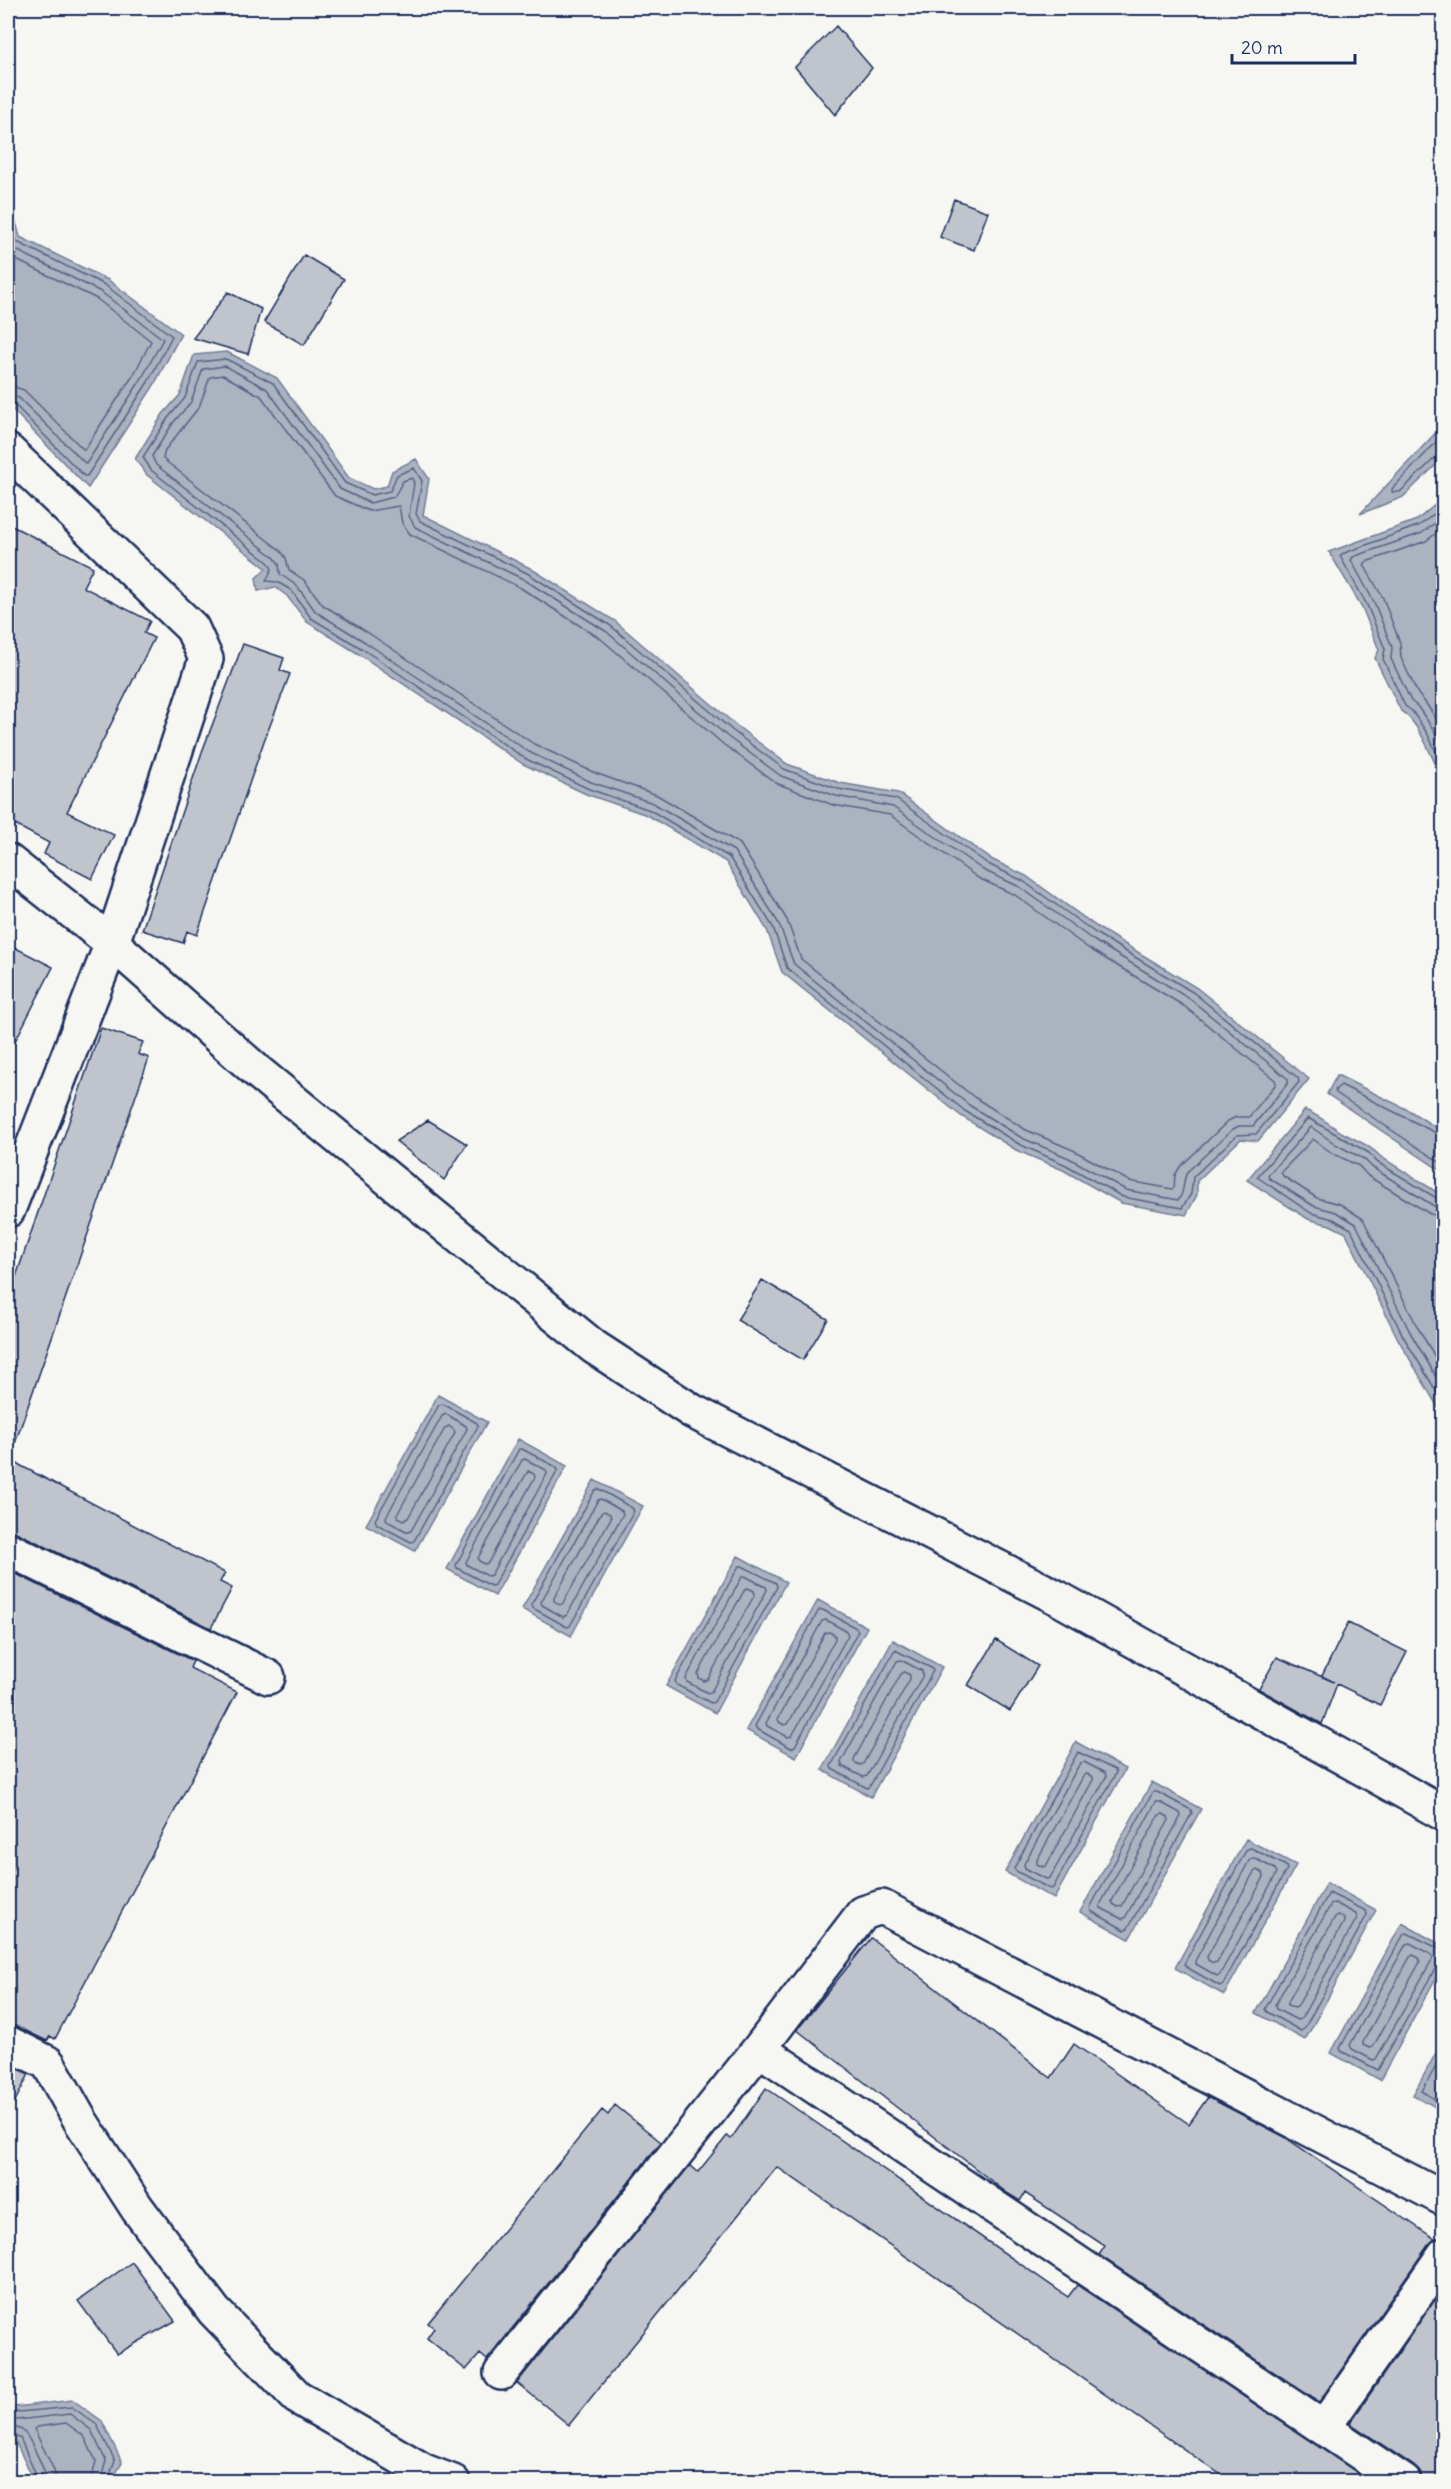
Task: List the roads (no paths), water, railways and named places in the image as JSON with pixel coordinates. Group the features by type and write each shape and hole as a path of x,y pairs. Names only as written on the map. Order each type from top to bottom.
{"street":[{"path":"8,451 192,628 206,659 112,943 8,1210"},
{"path":"8,861 112,943 260,1073 584,1339 692,1411 1058,1598 1443,1814"},
{"path":"8,1549 268,1677"},
{"path":"501,2373 759,2049 863,1913 882,1907 1443,2199"},
{"path":"8,2043 48,2063 80,2120 151,2227 214,2311 297,2397 424,2471 453,2481"},
{"path":"759,2049 1404,2481"},
{"path":"1324,2427 1443,2255"}],"water":[{"path":"8,193 20,237 108,280 181,334 154,385 88,488 8,405"},
{"path":"227,352 277,378 349,478 373,489 387,486 392,471 416,459 429,479 423,515 530,568 615,621 737,726 787,764 840,783 898,793 991,859 1026,876 1100,929 1197,988 1309,1079 1258,1141 1241,1139 1197,1181 1197,1195 1186,1215 1121,1203 1063,1170 1016,1150 961,1116 782,972 767,930 726,862 647,815 586,794 523,764 307,622 287,596 275,587 258,591 256,578 266,568 147,475 135,459 163,414 180,395 194,355"},
{"path":"1443,425 1443,458 1403,497 1360,514"},
{"path":"1443,498 1443,782 1420,733 1408,716 1401,711 1375,658 1379,650 1362,607 1329,552 1417,520"},
{"path":"1337,1075 1410,1111 1443,1132 1443,1172 1327,1094"},
{"path":"1305,1110 1368,1146 1381,1157 1443,1196 1443,1416 1398,1339 1346,1233 1330,1225 1308,1219 1247,1180"},
{"path":"438,1395 487,1422 415,1551 366,1525"},
{"path":"518,1439 567,1466 495,1596 447,1569"},
{"path":"594,1480 643,1506 571,1636 522,1609"},
{"path":"738,1556 786,1582 715,1713 666,1686"},
{"path":"818,1600 867,1627 796,1757 746,1730"},
{"path":"893,1640 942,1667 871,1797 822,1770"},
{"path":"1076,1742 1125,1769 1054,1899 1005,1872"},
{"path":"1152,1782 1201,1809 1129,1939 1080,1912"},
{"path":"1246,1839 1296,1865 1224,1995 1175,1968"},
{"path":"1327,1883 1376,1910 1305,2040 1256,2013"},
{"path":"1402,1923 1443,1946 1443,1965 1380,2080 1331,2053"},
{"path":"1443,2040 1443,2111 1413,2095"},
{"path":"73,2400 102,2421 122,2462 112,2481 34,2481 15,2441 8,2440 8,2408"}]}
